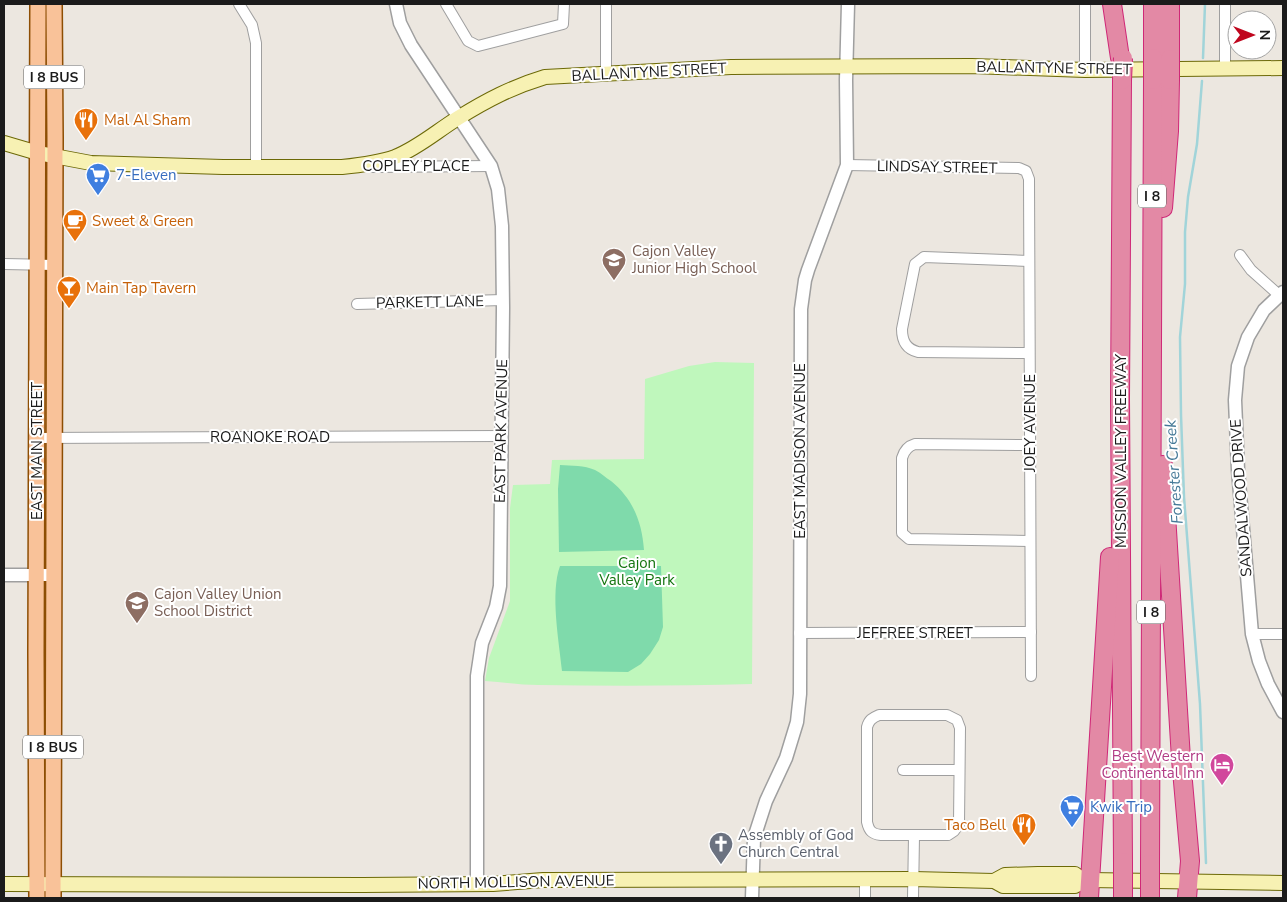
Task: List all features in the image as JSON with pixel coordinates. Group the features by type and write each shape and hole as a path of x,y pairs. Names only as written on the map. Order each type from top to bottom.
{"highway":[{"path":"1112,4 1121,58"},
{"name":"MISSION VALLEY FREEWAY","path":"1122,4 1120,399 1123,898"},
{"name":"MISSION VALLEY FREEWAY","path":"1150,898 1152,311 1161,80 1161,58 1153,4"},
{"path":"1161,58 1170,4"},
{"path":"1152,360 1162,445 1190,861 1188,890"},
{"path":"1089,898 1087,881 1120,399"}],"main road":[{"name":"EAST MAIN STREET","path":"37,891 36,575 38,438 36,264 38,4"},
{"name":"EAST MAIN STREET","path":"53,891 54,4"},
{"name":"BALLANTYNE STREET","path":"4,143 55,157 92,163 342,167 362,165 396,156 415,147 458,118 518,85 545,77 731,67 972,66 1085,70 1283,68"},
{"path":"36,675 53,675"},
{"path":"1015,886 1016,882 1030,879 1034,874"},
{"name":"NORTH MOLLISON AVENUE","path":"994,881 1004,875 1076,874 1087,881 1188,890 1283,883"},
{"name":"NORTH MOLLISON AVENUE","path":"4,884 37,891 53,891 477,884 543,880 913,879 994,881 1003,886 1076,886 1087,881"}],"street":[{"path":"239,4 252,25 256,43 256,167"},
{"name":"EAST PARK AVENUE","path":"396,4 400,23 411,45 491,166 498,186 501,206 503,300 500,586 496,607 482,643 478,676 477,884"},
{"path":"446,4 468,41 478,46 563,24 564,7"},
{"path":"606,4 606,73"},
{"name":"EAST MADISON AVENUE","path":"752,898 754,838 766,801 786,758 796,722 800,694 801,309 804,280 847,165 848,4"},
{"path":"1085,4 1085,70"},
{"path":"1225,4 1225,70"},
{"name":"LINDSAY STREET","path":"847,165 1019,168 1026,171"},
{"name":"COPLEY PLACE","path":"342,167 491,166"},
{"name":"JOEY AVENUE","path":"1026,171 1029,179 1031,676"},
{"path":"1240,255 1251,270 1281,293"},
{"path":"1029,261 924,257 914,264 902,336 907,347 918,352 1029,353"},
{"path":"4,264 54,265"},
{"name":"SANDALWOOD DRIVE","path":"1281,293 1264,310 1252,328 1240,356 1236,376 1235,400 1238,470 1252,634 1259,661 1268,684 1283,712"},
{"name":"PARKETT LANE","path":"357,304 503,300"},
{"name":"ROANOKE ROAD","path":"38,438 502,436"},
{"path":"1030,445 915,444 910,446 902,458 902,533 909,540 1030,541"},
{"path":"4,575 54,575"},
{"name":"JEFFREE STREET","path":"799,633 1031,632"},
{"path":"1252,634 1283,634"},
{"path":"947,714 952,716 957,720 960,728 959,770 959,824 954,832 914,836 881,835 874,834 869,829 867,822 867,728 868,722 872,718 879,715 947,714"},
{"path":"902,770 959,770"},
{"path":"913,898 914,836"},
{"path":"865,879 865,898"}],"green space":[{"name":"Cajon Valley Park","path":"715,362 754,363 752,684 532,685 485,681 489,658 510,601 510,508 513,485 550,484 552,460 644,459 645,379 689,366"},
{"path":"560,465 591,468 619,488 631,503 635,512 641,530 644,550 559,552 558,489"},
{"path":"560,566 661,566 663,627 659,640 641,664 628,672 562,671 555,603"}],"waterway":[{"name":"Forester Creek","path":"1203,58 1205,4"},
{"name":"Forester Creek","path":"1202,81 1197,144 1188,197 1185,232 1185,284 1180,337 1184,497 1200,704 1206,863"}],"place":[{"name":"Mal Al Sham","path":"86,141"},
{"name":"7-Eleven","path":"98,196"},
{"name":"Sweet & Green","path":"75,242"},
{"name":"Cajon Valley Junior High School","path":"614,281"},
{"name":"Main Tap Tavern","path":"69,309"},
{"name":"Cajon Valley Union School District","path":"137,624"},
{"name":"Best Western Continental Inn","path":"1222,786"},
{"name":"Kwik Trip","path":"1072,828"},
{"name":"Taco Bell","path":"1024,846"},
{"name":"Assembly of God Church Central","path":"721,865"}]}
